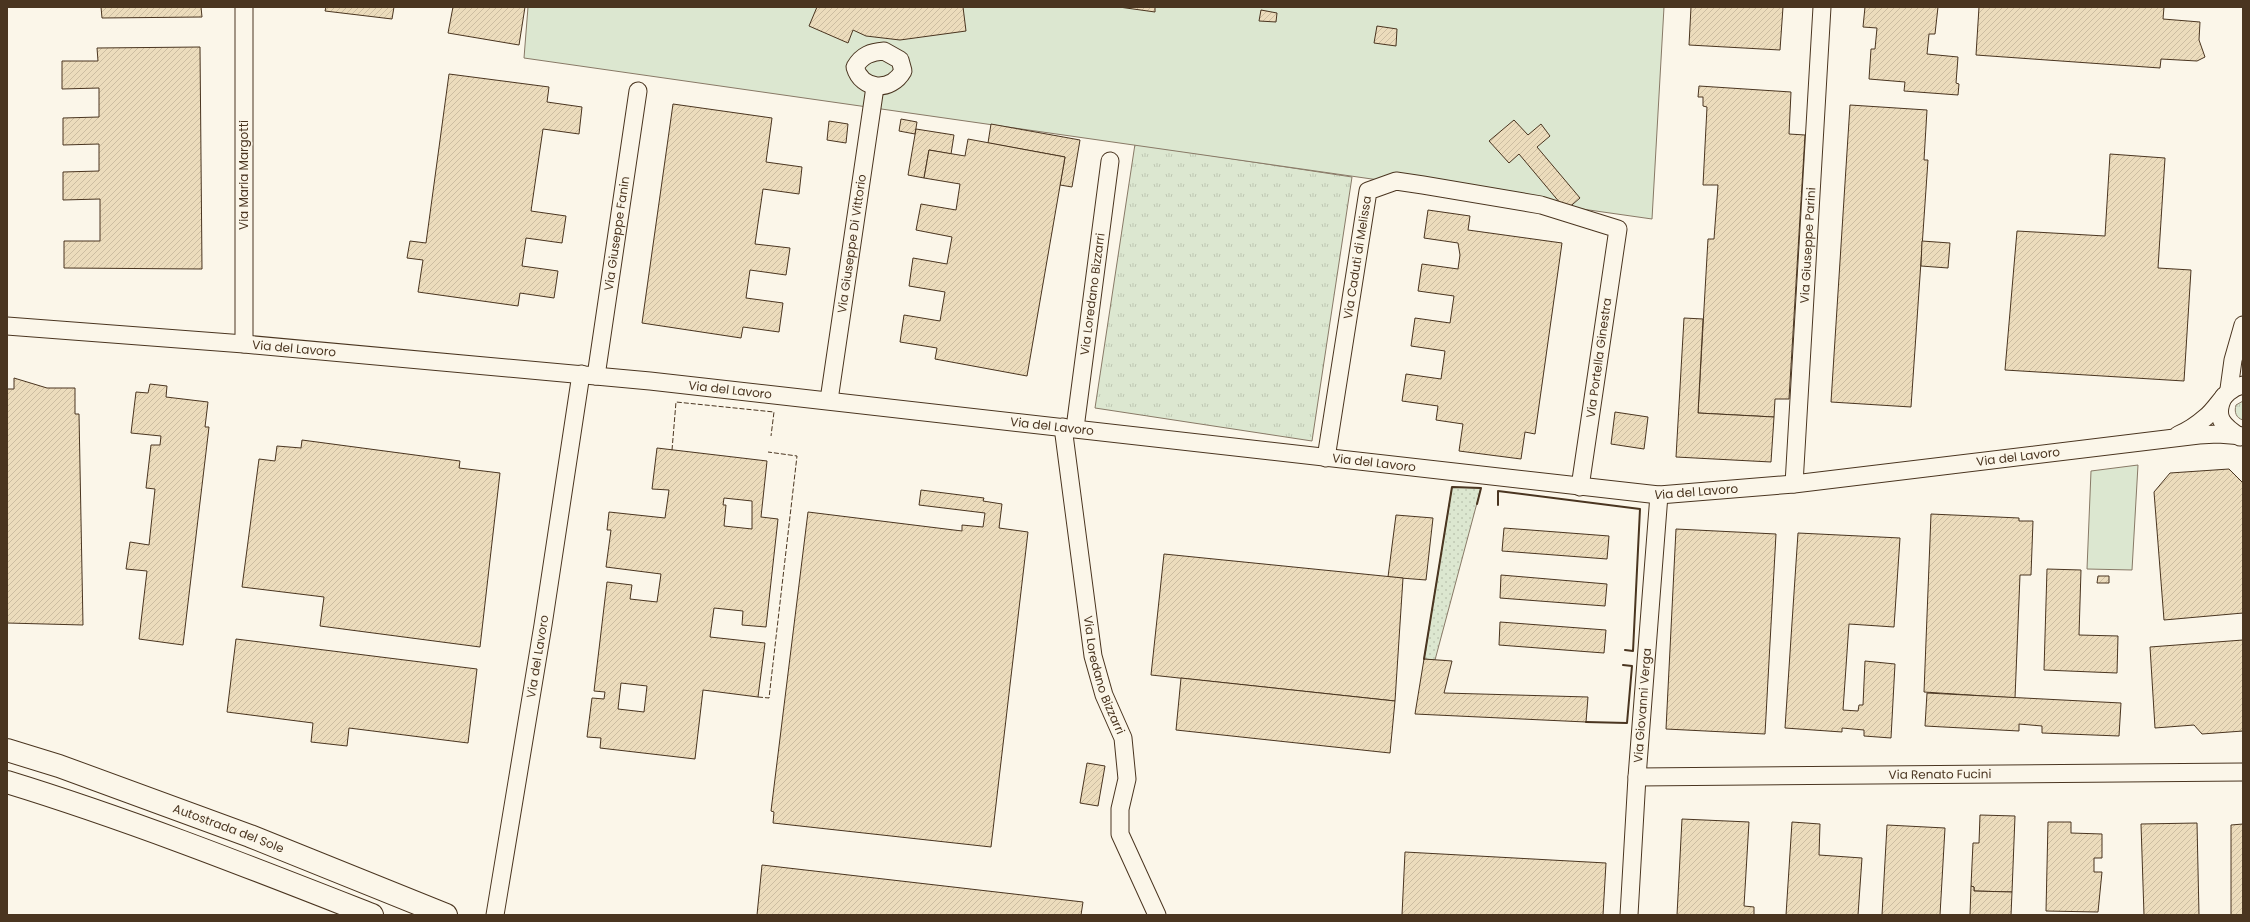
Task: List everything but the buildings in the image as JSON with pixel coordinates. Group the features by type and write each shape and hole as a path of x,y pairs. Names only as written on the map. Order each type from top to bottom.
{"highway":[{"name":"Autostrada del Sole","path":"7,750 59,766 250,836 446,915"},
{"path":"7,782 55,797 232,860 372,915"}],"street":[{"name":"Via Maria Margotti","path":"244,7 244,344"},
{"name":"Via Giuseppe Parini","path":"1794,484 1822,7"},
{"name":"Via Giuseppe Di Vittorio","path":"829,400 875,86"},
{"name":"Via Giuseppe Fanin","path":"589,375 638,91"},
{"name":"Via Loredano Bizzarri","path":"1110,161 1069,428 1093,656 1104,695 1124,738 1127,779 1120,809 1120,834 1157,915"},
{"name":"Via Caduti di Melissa","path":"1326,458 1368,191 1396,181 1416,184 1541,204 1618,229"},
{"name":"Via Portella Ginestra","path":"1580,487 1618,229"},
{"path":"2232,390 2232,360 2243,325"},
{"name":"Via del Lavoro","path":"7,326 244,344 589,375 829,400 1659,495 1794,484 2218,434 2241,436"},
{"name":"Via del Lavoro","path":"495,915 544,625 589,375"},
{"name":"Via del Lavoro","path":"2166,441 2188,430 2207,416 2232,390"},
{"name":"Via del Lavoro","path":"2232,390 2220,403 2221,418 2230,431 2241,436"},
{"name":"Via Giovanni Verga","path":"1630,915 1637,777 1659,495"},
{"name":"Via Renato Fucini","path":"1637,777 2243,772"}],"green space":[{"path":"528,7 1664,7 1652,219 524,58"},
{"path":"1135,144 1352,177 1312,441 1095,408"},
{"path":"2243,401 2243,420 2237,416 2235,410 2236,405"},
{"path":"2138,465 2132,570 2087,569 2091,471"},
{"path":"1452,487 1481,488 1435,660 1424,659"}],"fence":[{"path":"672,450 676,402 774,412 771,436"},
{"path":"758,697 769,698 797,456 768,452"}],"wall":[{"path":"1424,659 1452,487 1481,488 1477,504"},
{"path":"1498,505 1498,491 1640,509 1633,651 1625,650"},
{"path":"1586,722 1627,723 1632,666 1623,665"}]}
